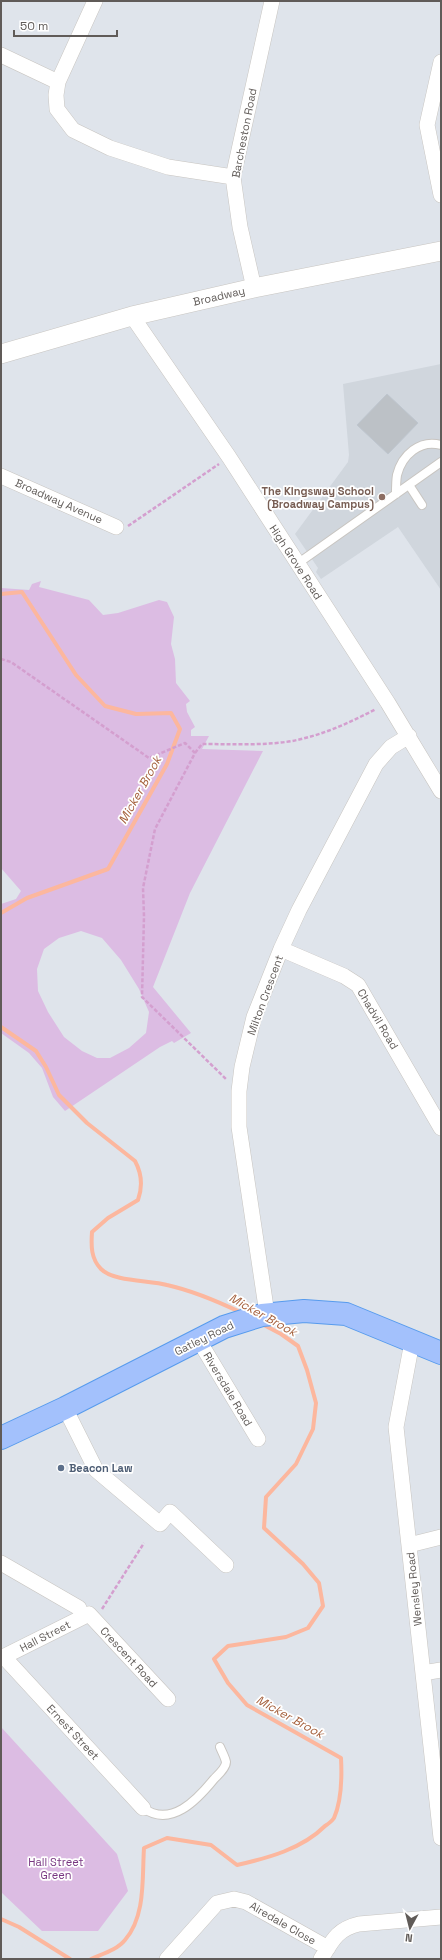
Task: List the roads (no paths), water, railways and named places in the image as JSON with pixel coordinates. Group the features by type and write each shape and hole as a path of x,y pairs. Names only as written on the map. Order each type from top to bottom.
{"main road":[{"name":"Gatley Road","path":"1,1437 65,1408 198,1339 224,1327 264,1314 304,1310 346,1314 363,1319 412,1342 441,1353"}],"street":[{"path":"95,1 58,82 56,94 57,109 73,130 110,148 168,167 232,177"},
{"name":"Barcheston Road","path":"254,288 240,227 232,177 272,1"},
{"path":"1,55 58,82"},
{"path":"441,62 427,125 441,195"},
{"name":"Broadway","path":"1,354 132,316 254,288 441,251"},
{"name":"High Grove Road","path":"132,316 229,457 409,736 441,791"},
{"name":"Broadway Avenue","path":"1,476 116,527"},
{"name":"Milton Crescent","path":"264,1314 239,1127 239,1091 242,1067 254,1017 281,949 299,910 376,764 391,747 409,736"},
{"name":"Chadvil Road","path":"281,949 344,976 358,985 441,1128"},
{"name":"Riversdale Road","path":"198,1339 258,1439"},
{"name":"Wensley Road","path":"412,1342 396,1427 439,1797 441,1838"},
{"path":"65,1408 96,1470 160,1524 170,1512 226,1564"},
{"path":"409,1545 441,1537"},
{"name":"Crescent Road","path":"1,1563 88,1614 168,1699"},
{"name":"Hall Street","path":"2,1658 88,1614"},
{"name":"Ernest Street","path":"2,1658 143,1808"},
{"path":"424,1672 441,1670"},
{"name":"Airedale Close","path":"167,1959 217,1903 234,1899 246,1902 325,1954"},
{"path":"325,1954 339,1932 352,1926 441,1917"}],"lane":[{"path":"396,494 397,476 401,464 409,453 420,446 430,444 441,445"},
{"path":"297,564 441,462"},
{"path":"409,485 422,506"},
{"path":"143,1808 150,1813 163,1815 176,1813 189,1806 225,1767 226,1762 220,1747"}],"waterway":[{"name":"Micker Brook","path":"1,594 22,592 76,675 105,706 136,714 171,713 180,729 167,764 108,869 27,898 1,913"},
{"name":"Micker Brook","path":"1,1027 36,1051 46,1067 59,1095 87,1123 135,1161 140,1175 141,1185 138,1200 108,1218 92,1232 93,1257 101,1269 114,1276 132,1280 160,1283 187,1290 224,1304 242,1313"},
{"name":"Micker Brook","path":"91,1959 122,1943 132,1930 137,1920 142,1896 144,1848 167,1838 211,1845 237,1865 284,1852 306,1841 334,1818 339,1804 341,1788 341,1758 247,1705 228,1683 214,1659 228,1646 286,1637 308,1628 323,1606 319,1583 303,1564 264,1528 266,1497 296,1464 313,1429 316,1403 307,1370 298,1346 281,1334 262,1324"},
{"name":"Micker Brook","path":"1,1919 19,1927 70,1959"}],"place":[{"name":"The Kingsway School (Broadway Campus)","path":"382,497"},
{"name":"Beacon Law","path":"61,1468"}],"park label":[{"name":"Hall Street Green","path":"56,1868"}]}
